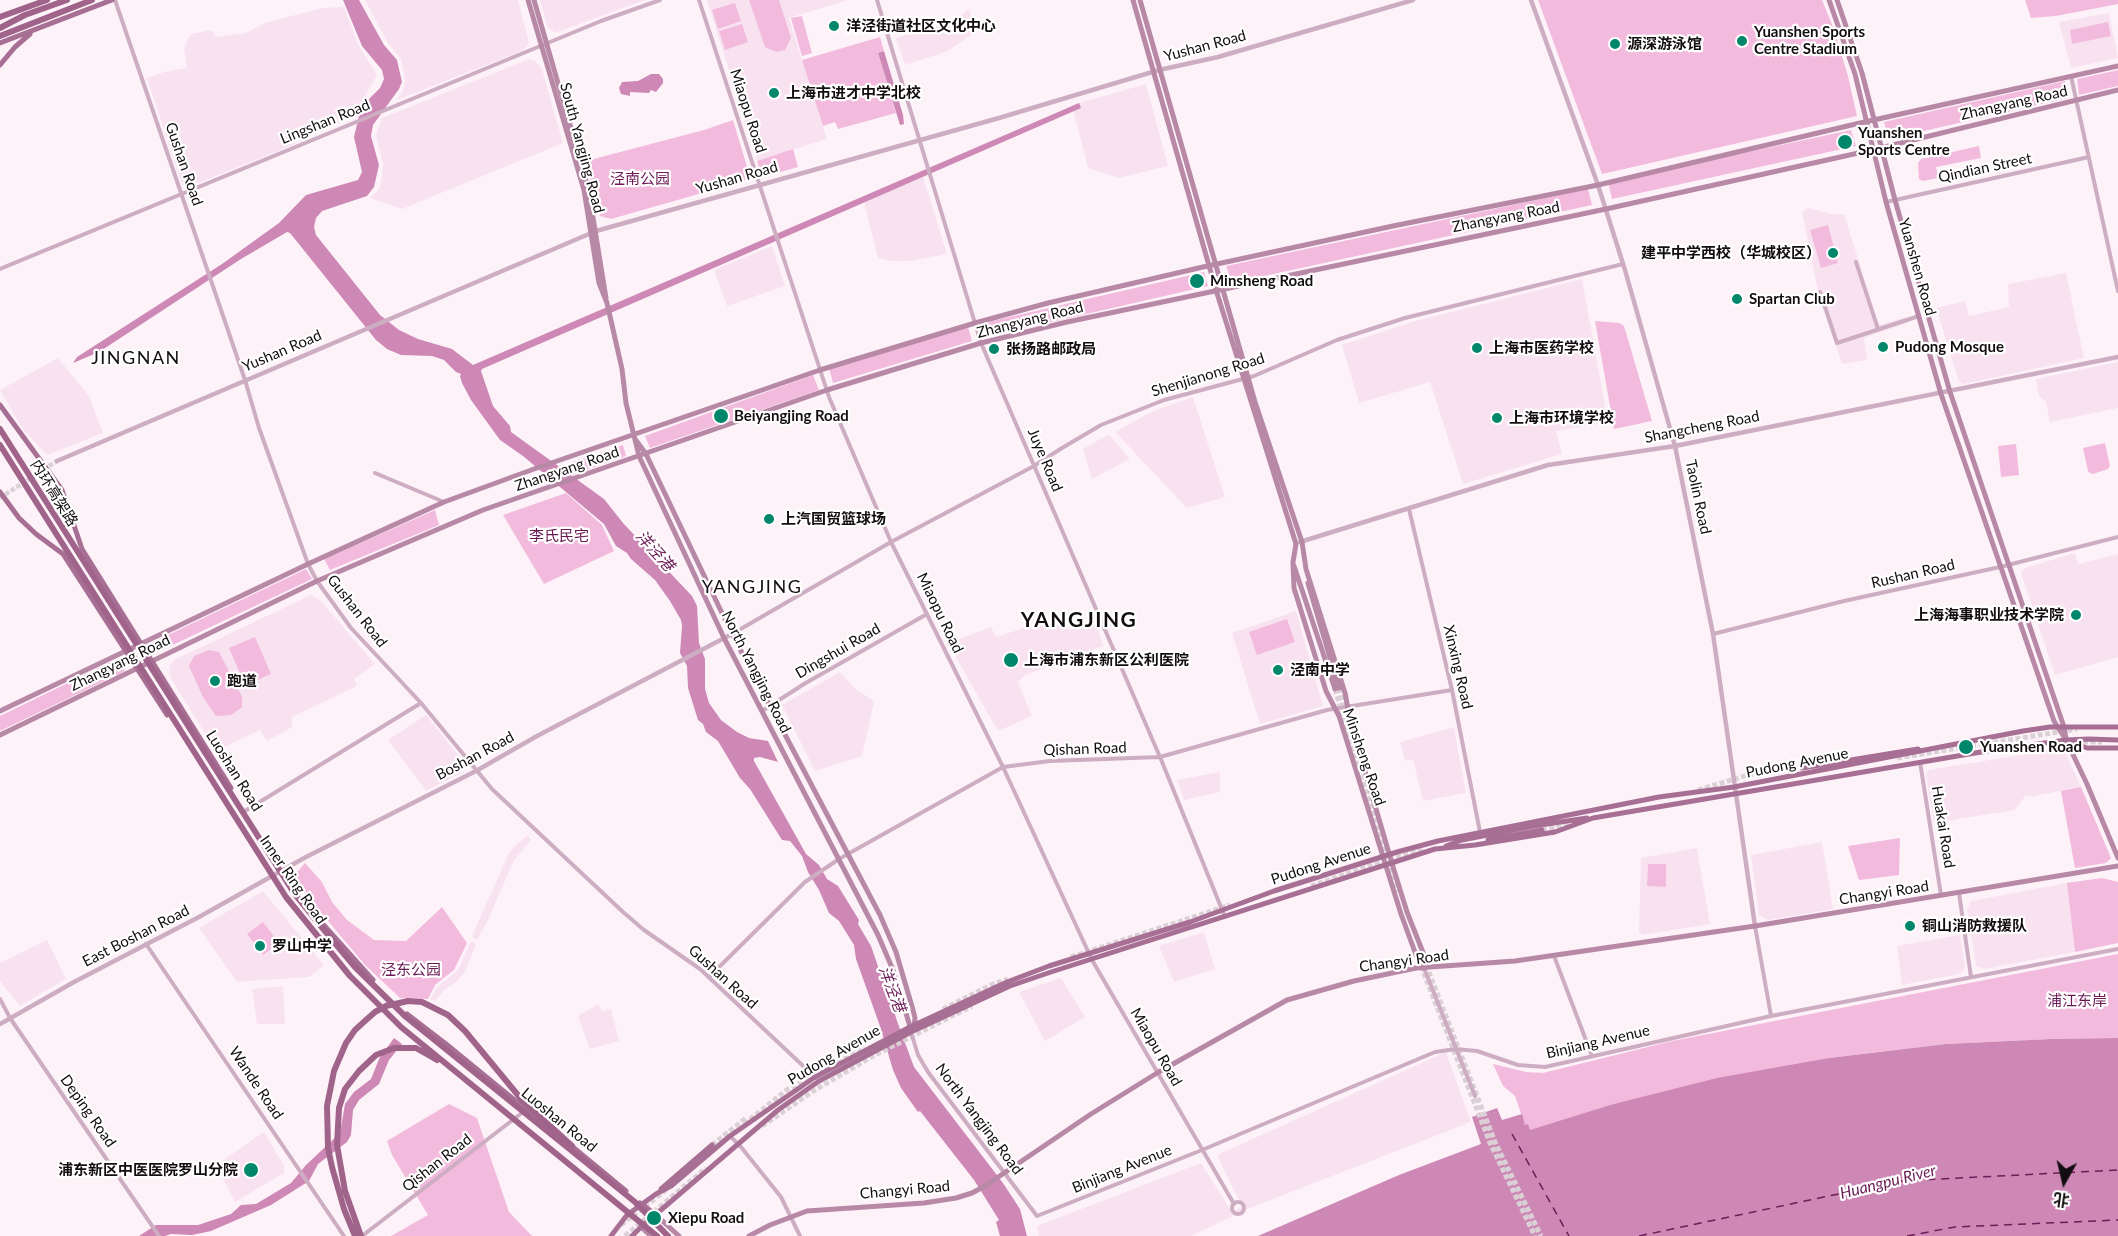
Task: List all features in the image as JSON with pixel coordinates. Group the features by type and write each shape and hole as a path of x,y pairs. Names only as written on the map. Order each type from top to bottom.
{"highway":[{"path":"2,16 9,10 35,0"},
{"path":"2,16 47,0"},
{"path":"0,28 25,15 67,0"},
{"path":"0,36 92,0"},
{"name":"内环高架路","path":"0,429 88,569"},
{"name":"Inner Ring Road","path":"0,446 286,897 350,976 401,1027 657,1236"},
{"name":"Inner Ring Road","path":"88,569 294,893 355,967 406,1017 639,1203 668,1236"},
{"path":"355,1236 337,1188 328,1149 329,1088 339,1056 355,1030 375,1012 386,1006 408,1001 422,1002 448,1015 465,1031 535,1113 639,1203"},
{"path":"363,1236 345,1191 337,1144 339,1108 345,1089 376,1055 394,1048 416,1048 451,1067"}],"main road":[{"path":"0,43 113,0"},
{"name":"South Yangjing Road","path":"528,0 586,178 593,232 606,290 606,303 625,384 632,435"},
{"name":"South Yangjing Road","path":"534,0 544,46"},
{"name":"Minsheng Road","path":"1132,0 1156,71 1219,290 1348,706 1389,863 1424,955 1424,968"},
{"name":"Minsheng Road","path":"1140,0 1156,71"},
{"name":"Yuanshen Road","path":"1828,0 1855,74 1872,150 1941,394 2056,727 2066,740 2118,858"},
{"name":"Yuanshen Road","path":"1837,0 1862,73 1895,200 1950,392 2064,727 2066,740"},
{"path":"0,65 25,37 45,26"},
{"name":"Zhangyang Road","path":"0,711 308,564 444,502 820,370 1048,303 1393,225 1598,185 2118,66"},
{"name":"Zhangyang Road","path":"0,735 317,581 483,510 827,390 981,343 1067,322 1606,209 1881,148 2118,90"},
{"name":"Luoshan Road","path":"0,405 62,490 82,549 296,891 357,965 407,1014 655,1214 679,1236"},
{"name":"North Yangjing Road","path":"632,435 646,454 732,634 880,915 896,952 913,1010 910,1029"},
{"name":"North Yangjing Road","path":"632,435 639,456 724,638 878,935 893,970 910,1029"},
{"name":"Luoshan Road","path":"0,492 19,518 63,554 285,899 348,978 399,1029 651,1236"},
{"name":"Minsheng Road","path":"1299,543 1293,562 1294,588 1326,691 1336,709 1387,855"},
{"path":"1293,562 1337,689 1309,590 1306,569"},
{"name":"Pudong Avenue","path":"1224,914 1275,891 1387,855 1480,832 1659,797 1734,787 2023,731 2056,727 2118,727"},
{"path":"2066,740 2087,748 2118,748"},
{"name":"Pudong Avenue","path":"611,1236 639,1203 671,1186 730,1136 817,1079 910,1029 1010,986 1090,957 1439,848 1475,845 1555,832 1593,818 1920,762 2066,740 2118,741"},
{"path":"2102,742 2118,741"},
{"path":"1802,768 1923,749"},
{"path":"1877,760 1889,753"},
{"path":"1439,848 1462,840 1578,818 1593,818"},
{"path":"1439,848 1542,830"},
{"name":"Changyi Road","path":"749,1236 790,1216 807,1211 924,1203 956,1198 985,1186 1157,1073 1287,1000 1354,981 1424,968 1515,961 1755,926 2118,866"},
{"name":"Pudong Avenue","path":"632,1236 655,1214 817,1079"},
{"path":"656,1194 712,1145"}],"street":[{"name":"Gushan Road","path":"113,0 207,268 259,428 308,564 317,581 351,628 421,703 492,789 623,912 709,977 817,1079"},
{"name":"Lingshan Road","path":"0,269 544,46 609,17 660,0"},
{"name":"Miaopu Road","path":"699,0 827,390 891,542 1003,767 1090,957 1234,1204"},
{"name":"Juye Road","path":"877,0 981,343 1160,757 1224,914"},
{"name":"Yushan Road","path":"57,460 593,232 1413,0"},
{"name":"Taolin Road","path":"1531,0 1606,209 1675,446 1713,634 1755,926 1771,1016"},
{"path":"2071,76 2118,291"},
{"name":"Qindian Street","path":"1886,202 2089,157"},
{"path":"1856,262 1878,329"},
{"name":"Shenjianong Road","path":"732,634 891,542 1035,466 1101,425 1164,400 1246,378 1337,340 1405,318 1623,264"},
{"path":"1820,292 1837,343 1918,316"},
{"name":"Shangcheng Road","path":"1299,543 1548,465 1675,446 2118,357"},
{"path":"375,473 444,502"},
{"name":"Xinxing Road","path":"1409,509 1452,690 1480,832"},
{"name":"Rushan Road","path":"1713,634 2118,537"},
{"name":"Dingshui Road","path":"762,711 927,614"},
{"name":"Boshan Road","path":"283,871 732,634"},
{"path":"1348,706 1452,690"},
{"path":"245,811 421,703"},
{"name":"Qishan Road","path":"709,977 805,882 839,859 1003,767 1050,761 1160,757 1348,706"},
{"name":"Huakai Road","path":"1920,762 1941,896"},
{"name":"East Boshan Road","path":"0,1024 83,977 283,871"},
{"path":"1959,893 1971,977"},
{"name":"Wande Road","path":"146,944 344,1236"},
{"name":"Binjiang Avenue","path":"1037,1216 1202,1150 1435,1052 1456,1049 1477,1051 1518,1065 1545,1067 1771,1016 2118,949"},
{"path":"1554,956 1592,1056"},
{"name":"Minsheng Road","path":"1424,968 1475,1096"},
{"name":"Deping Road","path":"0,999 10,1018 159,1236"},
{"name":"North Yangjing Road","path":"910,1029 918,1055 928,1072 1037,1216"},
{"name":"Qishan Road","path":"363,1236 526,1109"},
{"path":"730,1136 781,1197 800,1236"}],"shaded area":[{"path":"365,0 518,0 529,43 522,51 397,100 405,81 401,59 388,43"},
{"path":"540,0 645,0 555,33 547,26"},
{"name":"上海市进才中学北校","path":"707,0 848,0 789,18 827,139 757,161"},
{"path":"344,7 359,46 377,75 359,106 356,116 301,137 293,145 188,187 182,184 147,78 187,68 184,47 191,34 212,30 216,37 246,33 265,23 322,8"},
{"path":"969,9 975,32 948,51 905,65 896,38 956,20"},
{"path":"2109,13 2118,58 2071,68 2059,22"},
{"path":"529,59 535,61 542,69 563,143 402,209 370,198 379,189 382,177 383,164 376,135 382,118"},
{"path":"1146,84 1168,166 1119,178 1088,168 1072,105"},
{"path":"923,177 947,254 911,261 891,261 878,258 864,202"},
{"name":"建平中学西校（华城校区）","path":"1808,208 1832,214 1844,214 1879,325 1906,317 1908,323 1864,338 1867,360 1842,364 1818,291 1802,212"},
{"path":"772,246 785,286 727,306 714,270"},
{"path":"2066,273 2084,358 1964,384 1959,382 1936,308 1965,301 1969,316 2009,307 2008,284"},
{"path":"1582,279 1608,422 1556,431 1562,454 1463,484 1430,382 1359,403 1342,345 1412,322"},
{"path":"58,358 89,396 103,433 47,455 22,428 0,390"},
{"path":"2118,362 2118,408 2050,422 2046,402 2039,396 2036,379"},
{"path":"1193,397 1225,497 1187,508 1115,432 1153,411"},
{"path":"1109,434 1130,459 1092,479 1083,449"},
{"name":"上海海事职业技术学院","path":"2075,553 2078,564 2118,554 2118,657 2055,675 2021,573 2025,568"},
{"path":"311,595 321,601 375,664 354,679 357,686 292,717 292,727 267,741 260,730 216,751 170,677 169,667 174,660"},
{"name":"泾南中学","path":"1296,611 1323,706 1260,724 1232,633"},
{"name":"上海市浦东新区公利医院","path":"1062,616 1069,630 1096,624 1103,646 1025,675 1018,682 1032,716 998,731 948,643 991,627 996,637"},
{"path":"840,672 854,688 874,701 862,756 815,771 782,705"},
{"path":"426,715 463,761 464,769 459,774 426,791 388,740"},
{"path":"1454,727 1466,793 1423,801 1413,759 1405,761 1400,742"},
{"path":"2058,749 2066,754 2081,787 2029,797 2026,795 2015,810 1934,823 1926,775 1928,770"},
{"path":"1220,772 1220,792 1184,800 1177,780"},
{"path":"528,835 531,840 514,860 477,940 472,936 510,851"},
{"path":"1822,842 1833,909 1768,920 1759,915 1751,855"},
{"path":"1697,848 1710,924 1643,935 1639,932 1641,858"},
{"path":"2067,883 2075,952 1984,969 1976,966 1967,910 1971,901"},
{"name":"罗山中学","path":"263,891 324,965 309,977 237,982 199,928"},
{"path":"1204,932 1215,969 1174,982 1159,946"},
{"path":"1960,935 1965,967 1963,971 1959,974 1902,985 1897,946"},
{"path":"47,940 66,979 20,1006 0,981 0,963"},
{"path":"471,941 476,944 465,972 435,1001 430,999 437,987 458,970"},
{"path":"1061,978 1085,1017 1045,1041 1019,992"},
{"path":"283,986 285,1024 257,1024 252,989"},
{"path":"598,1004 602,1011 611,1009 619,1041 590,1049 578,1016"},
{"path":"1446,1052 1471,1122 1250,1208 1191,1236 1039,1236 1037,1226 1201,1163 1232,1212 1242,1207 1217,1155"},
{"name":"浦东新区中医医院罗山分院","path":"264,1132 284,1166 284,1173 235,1202 216,1165"}],"green space":[{"path":"749,0 779,0 791,38 785,50 776,52 765,47"},
{"name":"Yuanshen Sports Centre","path":"1538,0 1822,0 1848,76 1857,116 1602,174"},
{"path":"2025,0 2118,0 2118,4 2056,16 2031,18"},
{"path":"735,3 741,21 718,29 712,10"},
{"path":"802,16 812,53 802,56 791,18"},
{"path":"2108,22 2111,36 2072,44 2070,30"},
{"path":"742,24 748,42 725,50 719,31"},
{"path":"880,37 884,51 878,53 896,113 838,129 835,122 823,126 802,60"},
{"path":"2118,70 2118,86 2079,95 2077,79"},
{"path":"2065,81 2068,98 1889,139 1884,122"},
{"name":"泾南公园","path":"733,120 748,170 744,181 611,219 600,216 586,161 704,130"},
{"path":"1851,130 1856,146 1612,199 1608,182"},
{"path":"1979,146 1981,158 1936,167 1938,178 1923,181 1919,179 1918,163 1921,159"},
{"path":"793,149 798,167 770,175 760,170 757,161"},
{"path":"1588,189 1592,205 1232,283 1226,266"},
{"path":"1828,225 1838,263 1821,268 1810,230"},
{"path":"1204,272 1208,286 991,336 988,322"},
{"path":"1595,321 1619,323 1624,326 1652,421 1614,429"},
{"path":"968,327 972,341 833,383 829,368"},
{"path":"813,375 819,390 650,448 645,436"},
{"path":"2105,443 2110,466 2108,469 2090,473 2083,448"},
{"path":"2016,444 2019,475 2001,477 1998,446"},
{"path":"623,445 626,456 572,475 561,466"},
{"name":"李氏民宅","path":"566,493 602,525 614,551 544,584 503,515"},
{"path":"435,510 439,525 330,570 324,559"},
{"path":"306,569 312,579 160,651 151,643"},
{"path":"1287,619 1295,642 1257,655 1249,632"},
{"path":"255,637 271,674 245,685 229,648"},
{"name":"跑道","path":"209,650 219,652 242,697 242,707 231,715 216,716 203,697 189,666 194,656"},
{"path":"117,659 125,671 0,731 0,716"},
{"path":"2081,787 2111,858 2106,863 2075,868 2061,791"},
{"path":"1900,838 1899,875 1859,880 1848,846"},
{"name":"泾东公园","path":"305,863 322,882 332,902 347,920 374,940 406,941 442,907 467,943 454,970 435,985 428,999 400,998 365,965 292,878"},
{"path":"1648,864 1666,864 1666,887 1647,886"},
{"path":"2102,878 2118,882 2118,943 2075,952 2067,883"},
{"path":"263,922 279,943 263,955 247,934"},
{"name":"浦江东岸","path":"2118,954 2118,1038 1946,1044 1829,1058 1610,1105 1530,1131 1525,1125 1515,1096 1503,1086 1493,1064 1526,1072 1543,1073 1672,1041"},
{"path":"449,1104 477,1118 509,1212 532,1236 391,1236 428,1215 392,1155 387,1141"}],"water":[{"path":"343,0 359,0 384,45 397,60 402,82 373,125 371,136 379,165 374,187 367,196 322,211 316,218 314,227 316,235 380,315 399,330 418,339 452,349 473,365 1079,103 1081,108 481,371 493,406 510,426 511,432 604,499 623,523 692,596 697,606 699,643 705,659 705,689 709,703 721,720 737,732 749,738 768,741 778,762 760,757 754,758 754,761 806,854 819,865 827,879 838,886 859,920 858,924 883,974 914,1067 1003,1183 1020,1209 1027,1236 1000,1236 996,1222 999,1220 974,1180 901,1088 856,959 854,945 839,921 829,913 802,856 790,841 782,840 718,741 706,732 703,724 698,720 688,688 687,666 680,653 681,620 670,601 655,580 627,553 616,546 604,524 523,456 500,440 471,400 462,383 461,374 444,360 432,356 401,355 387,349 376,340 287,232 241,259 99,352 73,363 77,357 222,264 279,223 306,195 358,180 362,172 354,137 359,116 364,104 380,88 384,79 382,70 362,46"},
{"path":"884,51 903,115 904,124 900,125 878,53"},
{"path":"651,74 659,74 663,79 663,83 656,92 651,90 649,93 630,92 630,96 621,94 619,88 622,82 638,81"},
{"path":"394,1038 402,1044 389,1060 379,1084 359,1100 353,1110 351,1135 347,1142 318,1164 309,1181 271,1205 211,1231 192,1235 139,1236 156,1225 198,1225 231,1214 241,1205 256,1204 291,1183 306,1165 340,1133 345,1104 354,1092 371,1079 379,1059"},
{"name":"Huangpu River","path":"2118,1038 2118,1236 1258,1236 1399,1175 1481,1144 1472,1117 1497,1108 1502,1120 1522,1114 1525,1125 1528,1124 1530,1130 1610,1105 1717,1078 1829,1058 1946,1044"}],"ferry route":[{"path":"1512,1134 1569,1236"},
{"path":"1639,1236 1900,1181 2118,1170"},
{"path":"1907,1236 1955,1227 2118,1220"}],"tunnel":[{"path":"0,498 57,461"},
{"path":"1339,688 1346,709"},
{"path":"1335,689 1397,892"},
{"path":"1897,758 2077,729"},
{"path":"2083,742 2102,742"},
{"path":"1698,790 1748,775 1802,768"},
{"path":"1542,830 1570,825"},
{"path":"1311,886 1396,857 1425,850"},
{"path":"1071,957 1230,905"},
{"path":"1426,965 1495,1142 1541,1236"},
{"path":"1421,966 1490,1143 1535,1236"},
{"path":"943,1009 1008,979"},
{"path":"762,1126 815,1090 873,1056 972,1006"},
{"path":"744,1124 788,1089 865,1048"},
{"path":"712,1145 746,1118"},
{"path":"625,1236 706,1168"},
{"path":"621,1225 666,1190"}],"place":[{"name":"洋泾街道社区文化中心","path":"834,26"},
{"name":"Yuanshen Sports Centre Stadium","path":"1742,41"},
{"name":"源深游泳馆","path":"1615,44"},
{"name":"上海市进才中学北校","path":"774,93"},
{"name":"Yuanshen Sports Centre","path":"1845,142"},
{"name":"建平中学西校（华城校区）","path":"1833,253"},
{"name":"Minsheng Road","path":"1197,281"},
{"name":"Spartan Club","path":"1737,299"},
{"name":"Pudong Mosque","path":"1883,347"},
{"name":"上海市医药学校","path":"1477,348"},
{"name":"张扬路邮政局","path":"994,349"},
{"name":"Beiyangjing Road","path":"721,416"},
{"name":"上海市环境学校","path":"1497,418"},
{"name":"上汽国贸篮球场","path":"769,519"},
{"name":"上海海事职业技术学院","path":"2076,615"},
{"name":"上海市浦东新区公利医院","path":"1011,660"},
{"name":"泾南中学","path":"1278,670"},
{"name":"跑道","path":"215,681"},
{"name":"Yuanshen Road","path":"1966,747"},
{"name":"铜山消防救援队","path":"1910,926"},
{"name":"罗山中学","path":"260,946"},
{"name":"浦东新区中医医院罗山分院","path":"251,1170"},
{"name":"Xiepu Road","path":"654,1218"}],"district":[{"name":"JINGNAN","path":"136,358"},
{"name":"YANGJING","path":"752,587"},
{"name":"YANGJING","path":"1079,620"}],"water label":[{"name":"洋泾港","path":"655,551"},
{"name":"洋泾港","path":"892,989"}]}
